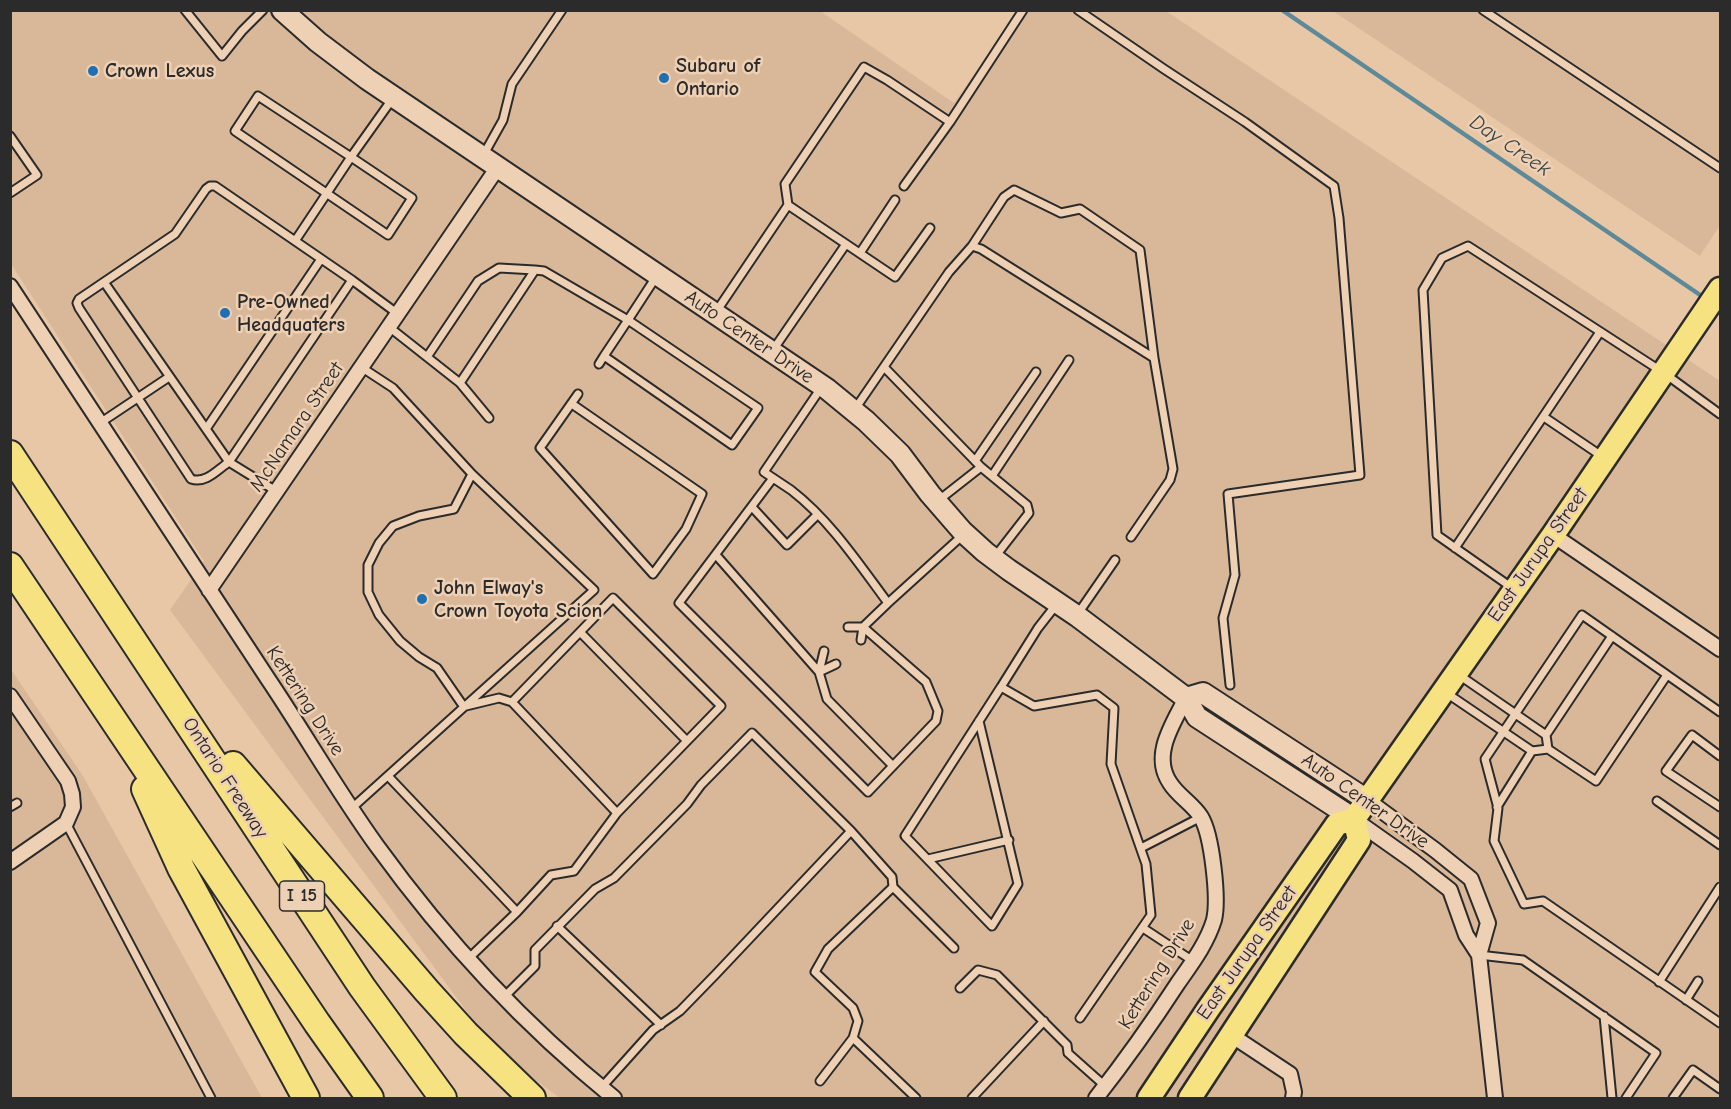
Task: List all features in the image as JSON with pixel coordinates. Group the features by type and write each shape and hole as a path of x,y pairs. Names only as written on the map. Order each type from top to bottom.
{"highway":[{"name":"Ontario Freeway","path":"10,454 362,987 443,1098"},
{"path":"10,566 304,1004 370,1098"},
{"path":"167,690 427,991 466,1034 532,1098"},
{"path":"116,724 181,868 306,1098"}],"main road":[{"name":"East Jurupa Street","path":"1149,1098 1337,824 1354,819 1553,535 1720,289"},
{"name":"East Jurupa Street","path":"1190,1098 1359,840 1354,819"}],"street":[{"name":"Auto Center Drive","path":"282,10 318,42 394,97 822,386 854,411 900,454 937,502 965,533 994,559 1077,616 1185,698 1197,717 1354,819 1450,890 1466,935 1479,955"},
{"name":"McNamara Street","path":"209,590 398,314 490,162"},
{"name":"Kettering Drive","path":"10,286 377,846 430,914 503,998 614,1098"},
{"path":"1553,535 1720,650"},
{"name":"Auto Center Drive","path":"1185,698 1203,693 1367,800 1436,850 1471,879 1488,923 1479,955 1494,1098"},
{"path":"10,696 68,781 73,807 66,823 10,862"},
{"name":"Kettering Drive","path":"1096,1098 1150,1026 1193,961 1208,935 1214,918 1214,867 1201,817 1170,783 1164,762 1164,741 1185,698"},
{"path":"1231,1035 1290,1074 1293,1098"}],"lane":[{"path":"184,10 222,56 263,10"},
{"path":"490,162 512,84 562,10"},
{"path":"904,186 950,122 1023,10"},
{"path":"1078,10 1245,122 1334,186 1339,218 1360,475 1228,494 1235,575 1223,618 1230,684"},
{"path":"1483,10 1720,168"},
{"path":"715,314 788,205 785,184 864,67 950,122"},
{"path":"258,96 351,157 412,198 387,235 235,131 258,96"},
{"path":"295,241 394,97"},
{"path":"10,136 37,175 10,193"},
{"path":"352,280 229,462 203,481 191,479 77,303 79,299 176,234 206,189 215,186 352,280 398,314"},
{"path":"854,411 949,272 972,246 1004,197 1014,190 1061,213 1080,209 1140,250 1154,358 1173,469 1170,480 1131,537"},
{"path":"860,253 895,200"},
{"path":"788,205 895,277 930,228"},
{"path":"771,352 846,244"},
{"path":"972,246 991,255 1154,358"},
{"path":"1515,590 1437,536 1423,290 1442,258 1468,246 1664,373 1720,414"},
{"path":"206,429 321,259"},
{"path":"427,357 478,281 499,268 544,271 628,320 758,408 732,445 604,356"},
{"path":"460,383 535,270"},
{"path":"599,364 657,275"},
{"path":"104,282 229,462 276,491"},
{"path":"389,327 460,383 489,418"},
{"path":"1455,548 1600,332"},
{"path":"992,476 1069,360"},
{"path":"884,367 978,464 1027,506 1029,513 994,559"},
{"path":"352,808 594,590 472,474 393,388 361,368"},
{"path":"937,502 978,464 1036,372"},
{"path":"100,423 169,377"},
{"path":"822,386 764,472 792,491 818,515 888,603"},
{"path":"572,404 702,494 686,529 654,574 540,448 578,394"},
{"path":"1544,417 1605,458"},
{"path":"464,707 437,668 418,657 400,641 379,615 368,592 368,565 379,543 393,526 419,516 454,509 472,474"},
{"path":"773,478 679,603 868,792 936,721 938,711 926,682 863,627 848,627"},
{"path":"752,507 787,545 818,515"},
{"path":"861,640 863,627 965,533"},
{"path":"716,555 819,672 827,699 893,766"},
{"path":"1077,616 1115,560"},
{"path":"468,959 517,912 551,875 574,871 617,813 721,706 613,598 512,702"},
{"path":"979,720 1018,884 993,926 906,836 979,720 1038,628 1058,603"},
{"path":"1720,712 1582,615 1485,759 1497,807 1494,841 1524,904 1543,901 1659,982 1720,1021"},
{"path":"580,632 687,741"},
{"path":"1548,749 1546,735 1612,636"},
{"path":"819,672 824,651"},
{"path":"819,672 836,664"},
{"path":"1450,682 1504,731 1532,751 1548,749 1596,781 1667,675"},
{"path":"1450,682 1516,714 1546,735"},
{"path":"1001,687 1034,706 1097,695 1114,708 1111,764 1146,864 1151,915 1080,1018"},
{"path":"464,707 499,698 512,702 617,813"},
{"path":"503,998 535,966 535,950 557,926 595,889 614,878 687,804 701,786 752,733 851,831 892,877 893,887 954,948"},
{"path":"1720,756 1692,735 1666,771 1720,807"},
{"path":"1497,807 1532,751"},
{"path":"388,776 517,912"},
{"path":"1657,801 1720,845"},
{"path":"1141,848 1201,817"},
{"path":"66,823 211,1098"},
{"path":"601,1088 653,1030 680,1011 851,831"},
{"path":"928,859 1009,840"},
{"path":"820,1081 853,1038 858,1021 853,1008 815,972 828,949 893,887"},
{"path":"1659,982 1720,887"},
{"path":"557,926 661,1024"},
{"path":"1143,928 1193,961"},
{"path":"1479,955 1523,960 1656,1053 1626,1098"},
{"path":"960,988 978,970 997,975 1066,1045 1068,1053 1106,1086"},
{"path":"1686,1000 1698,981"},
{"path":"1604,1016 1612,1098"},
{"path":"972,1098 1044,1021"},
{"path":"853,1038 916,1098"},
{"path":"1673,1098 1693,1070 1720,1089"}],"shaded area":[{"path":"11,11 820,11 954,103 1019,11 1166,11 1720,381 1720,1098 560,1098 527,1074 476,1024 170,610 204,561 11,264"},
{"path":"1333,11 1720,11 1720,225 1700,256"},
{"path":"10,668 83,776 262,1098 11,1098"}],"waterway":[{"name":"Day Creek","path":"1282,10 1706,299"}],"place":[{"name":"Crown Lexus","path":"93,71"},
{"name":"Subaru of Ontario","path":"664,78"},
{"name":"Pre-Owned Headquaters","path":"225,313"},
{"name":"John Elway's Crown Toyota Scion","path":"422,599"}]}
